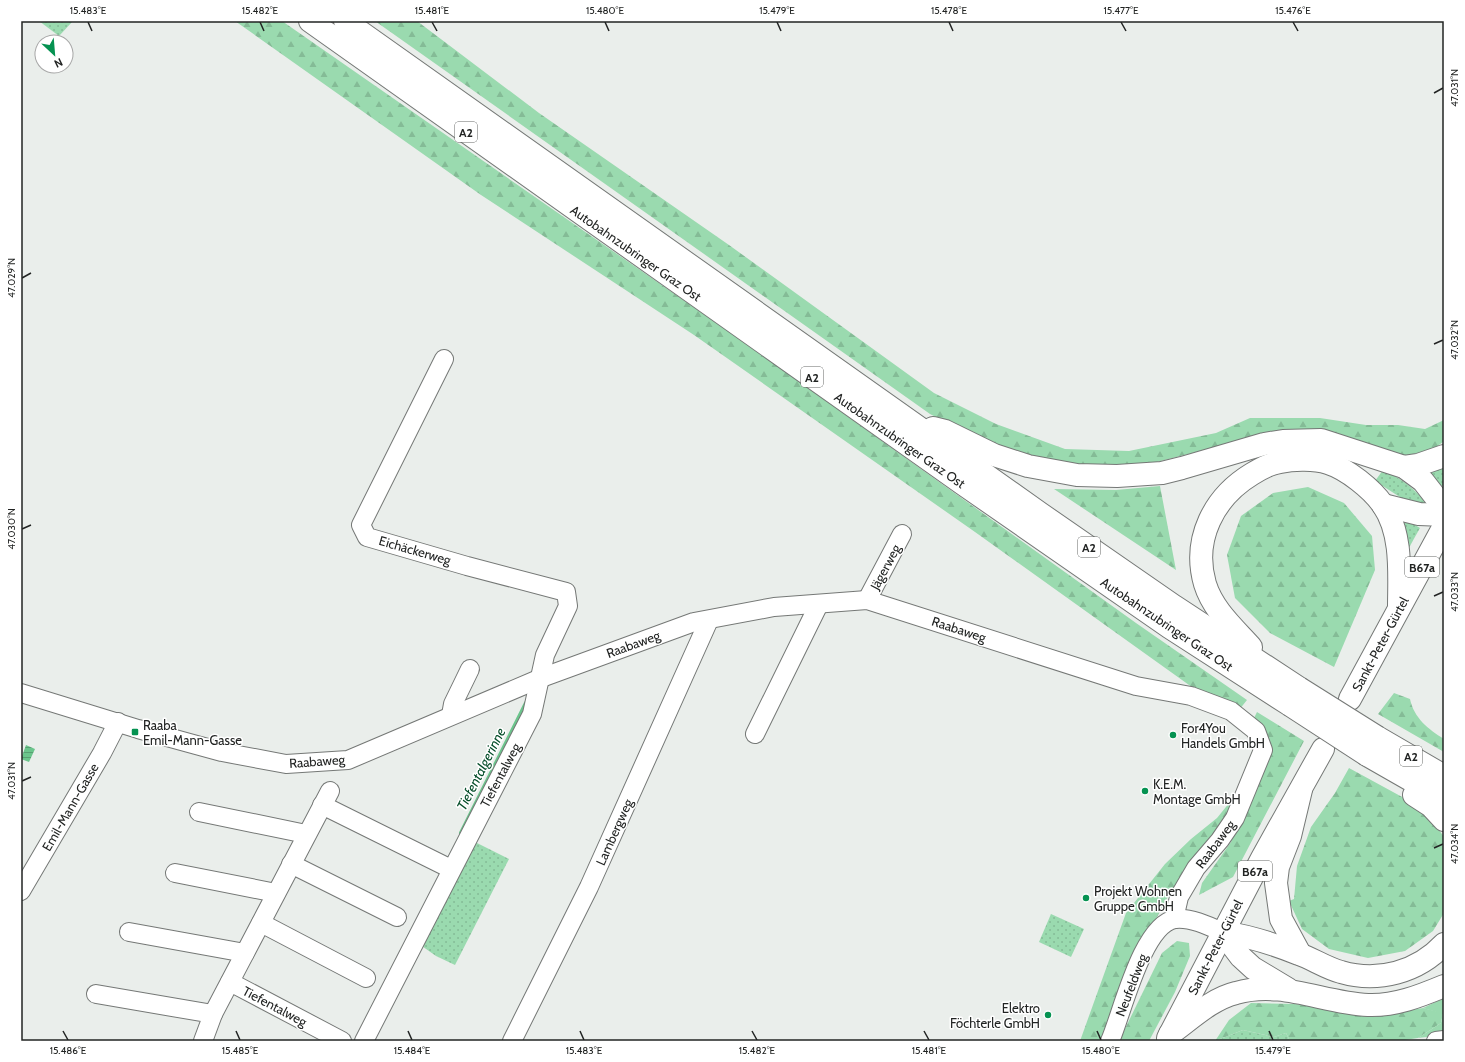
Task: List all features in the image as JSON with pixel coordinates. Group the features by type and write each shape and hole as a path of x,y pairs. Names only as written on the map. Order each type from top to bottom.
{"main road":[{"name":"Autobahnzubringer Graz Ost","path":"310,21 969,488 1169,627 1295,697 1372,746 1444,776"},
{"name":"Autobahnzubringer Graz Ost","path":"345,21 907,420 1174,606 1272,670 1295,697"},
{"path":"907,420 945,431 994,456 1028,466 1077,474 1117,476 1162,473 1264,444 1321,440 1404,467 1423,481 1444,508"},
{"path":"1404,467 1418,465 1444,456"},
{"path":"1272,670 1218,611 1206,584 1201,556 1206,530 1218,504 1236,484 1259,470 1279,462 1309,461 1328,463 1367,487 1383,505 1392,524 1399,571 1399,608"},
{"path":"1383,505 1420,514 1444,515"},
{"name":"Sankt-Peter-Gürtel","path":"1350,699 1444,526"},
{"name":"Autobahnzubringer Graz Ost","path":"1372,746 1392,770 1444,799"},
{"name":"Sankt-Peter-Gürtel","path":"1168,1038 1222,932 1323,749"},
{"path":"1392,770 1411,793 1431,806 1444,820"},
{"path":"1300,954 1281,919 1276,883 1278,867 1290,836 1301,790"},
{"path":"1222,932 1251,937 1300,954 1339,972 1358,976 1379,976 1415,967 1434,955 1444,944"},
{"path":"1222,932 1241,958 1253,968 1288,989"},
{"path":"1168,1038 1212,1003 1236,992 1288,989 1338,1001 1369,1005 1397,1003 1444,986"}],"street":[{"name":"Eichäckerweg","path":"444,359 361,524 367,537 467,566 566,592 568,606 545,655 541,678"},
{"name":"Jägerweg","path":"867,600 902,534"},
{"name":"Raabaweg","path":"21,693 222,752 286,764 348,760 541,678 694,622 774,607 867,600 1136,686 1191,696 1231,711 1256,731 1263,750 1235,818 1220,840 1196,868 1179,897 1174,920"},
{"path":"755,734 819,604"},
{"name":"Lambergweg","path":"512,1041 589,887 710,620"},
{"path":"451,715 453,704 470,669"},
{"name":"Tiefentalweg","path":"364,1041 451,869 532,714 541,678"},
{"name":"Emil-Mann-Gasse","path":"21,891 102,753 118,722"},
{"name":"Tiefentalweg","path":"203,1041 213,1014 326,798 451,869"},
{"path":"199,812 306,834"},
{"path":"291,864 397,917"},
{"path":"175,873 276,893"},
{"path":"1174,920 1186,920 1204,924 1222,932"},
{"name":"Neufeldweg","path":"1110,1041 1142,955 1158,932 1174,920"},
{"path":"261,922 366,978"},
{"path":"129,932 245,953"},
{"name":"Tiefentalweg","path":"230,982 342,1041"},
{"path":"96,994 213,1014"},
{"path":"1436,1041 1444,1040"}],"green space":[{"path":"39,21 73,21 61,34 56,34"},
{"path":"235,21 282,21 748,345 1136,623 1247,700 1239,710 1196,690 975,532 694,335 481,195"},
{"path":"375,21 417,21 539,113 729,245 934,393 996,424 1065,449 1129,451 1216,433 1250,418 1320,418 1366,425 1398,425 1425,429 1444,420 1444,441 1434,449 1405,456 1327,431 1283,430 1137,467 1072,467 990,445 930,414"},
{"path":"1444,463 1444,485 1441,486 1425,469"},
{"path":"1383,470 1408,485 1419,494 1428,506 1406,501 1375,481"},
{"path":"1160,486 1176,570 1054,489 1116,490"},
{"path":"1308,487 1344,503 1372,536 1375,570 1334,667 1270,633 1235,598 1227,555 1241,516 1273,493"},
{"path":"1399,515 1420,528 1406,553"},
{"path":"1394,693 1410,699 1415,712 1422,722 1444,739 1444,752 1378,714"},
{"path":"1257,712 1304,741 1233,877 1199,895 1202,883 1231,842 1268,753 1265,736 1254,718"},
{"path":"1349,768 1415,804 1432,820 1444,837 1444,913 1433,931 1405,951 1368,958 1329,949 1302,929 1289,901 1294,899 1297,866 1311,827 1335,793"},
{"path":"1243,786 1232,822 1195,860 1170,893 1150,930 1103,1041 1080,1041 1126,913 1165,864 1191,839 1217,818"},
{"path":"473,841 509,859 455,965 436,956 419,944"},
{"path":"1051,914 1084,929 1071,957 1039,942"},
{"path":"1177,941 1189,943 1190,956 1175,992 1149,1041 1119,1041 1162,953"},
{"path":"1444,998 1444,1035 1418,1038 1441,1023 1443,1014 1423,1008"},
{"path":"1251,1003 1294,1004 1386,1014 1423,1008 1443,1013 1441,1023 1418,1038 1398,1041 1290,1041 1286,1033 1274,1037 1243,1030 1215,1041 1229,1020"},
{"path":"1243,1030 1274,1037 1286,1033 1290,1041 1215,1041"}],"shaded area":[{"path":"26,745 35,749 29,762 21,759"}],"waterway":[{"name":"Tiefentalgerinne","path":"461,833 526,703"}],"place":[{"name":"Raaba Emil-Mann-Gasse","path":"135,732"},
{"name":"For4You Handels GmbH","path":"1173,735"},
{"name":"K.E.M. Montage GmbH","path":"1145,791"},
{"name":"Projekt Wohnen Gruppe GmbH","path":"1086,898"},
{"name":"Elektro Föchterle GmbH","path":"1048,1015"}]}
